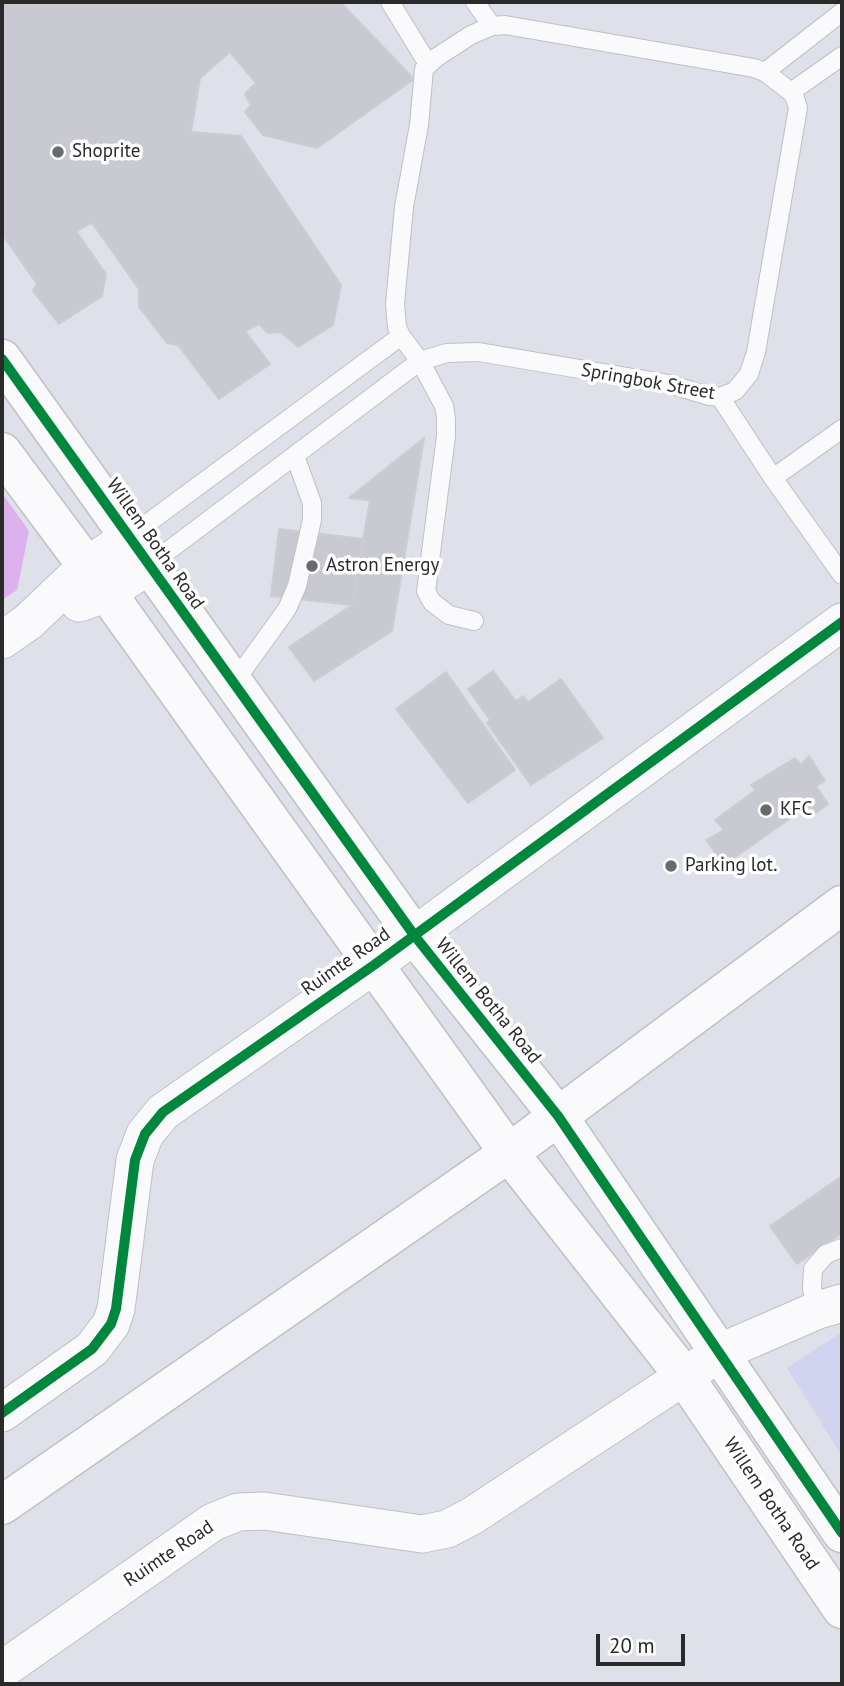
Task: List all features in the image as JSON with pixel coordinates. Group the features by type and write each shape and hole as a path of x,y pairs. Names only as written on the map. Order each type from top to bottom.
{"street":[{"name":"Willem Botha Road","path":"2,359 414,935 558,1116 842,1533"},
{"name":"Willem Botha Road","path":"2,452 509,1153 684,1376 842,1609"},
{"name":"Springbok Street","path":"15,631 139,552"},
{"name":"Ruimte Road","path":"2,1413 92,1349 111,1324 116,1309 135,1160 145,1134 172,1104 374,965 842,622"},
{"path":"2,1505 509,1153 842,905"},
{"name":"Ruimte Road","path":"2,1670 213,1522 238,1512 264,1511 422,1534 447,1529 472,1516 721,1352 830,1306"}],"lane":[{"path":"390,2 428,64"},
{"path":"475,2 492,26"},
{"path":"765,72 842,12"},
{"path":"474,621 449,615 432,602 426,591 446,418 444,406 420,360 401,336 397,327 395,304 402,221 419,125 423,74 428,64 471,35 492,26 513,25 746,66 765,72 790,92 842,56"},
{"name":"Springbok Street","path":"139,552 295,456 420,360 447,353 479,352 669,384 720,397 735,390 749,374 756,352 798,108 790,92"},
{"name":"Springbok Street","path":"139,552 401,336"},
{"path":"720,397 842,575"},
{"path":"773,478 842,429"},
{"path":"233,684 282,617 297,586 312,520 312,503 295,456"},
{"path":"830,1306 812,1289 813,1269 826,1254 842,1248"}],"shaded area":[{"path":"2,493 29,531 17,590 2,600"},
{"path":"842,1332 842,1456 787,1368"}],"building":[{"path":"2,2 340,2 414,79 317,148 263,135 245,112 251,105 245,94 256,83 230,52 200,78 191,132 241,136 341,285 333,325 298,347 281,332 268,333 259,324 245,331 270,364 219,399 178,345 167,343 139,307 139,289 92,223 76,231 106,274 102,296 59,324 33,291 37,284 2,234"},
{"path":"424,438 392,631 314,681 289,647 352,605 370,500 349,498"},
{"path":"279,529 364,539 352,605 271,596"},
{"path":"493,671 516,701 523,696 528,702 561,679 603,738 531,785 487,723 490,720 468,689"},
{"path":"446,672 515,770 468,803 396,709"},
{"name":"KFC","path":"809,756 825,781 816,786 828,804 816,813 808,806 724,865 706,840 724,830 715,820 756,790 751,785 795,758 801,765"},
{"path":"842,1176 842,1233 797,1264 770,1226"}],"cycle path":[{"path":"2,359 414,935 558,1116 842,1533"},
{"path":"2,1413 92,1349 111,1324 116,1309 135,1160 145,1134 163,1112 374,965 842,622"}],"place":[{"name":"Shoprite","path":"58,152"},
{"name":"Astron Energy","path":"312,566"},
{"name":"KFC","path":"766,810"},
{"name":"Parking lot.","path":"671,866"}]}
